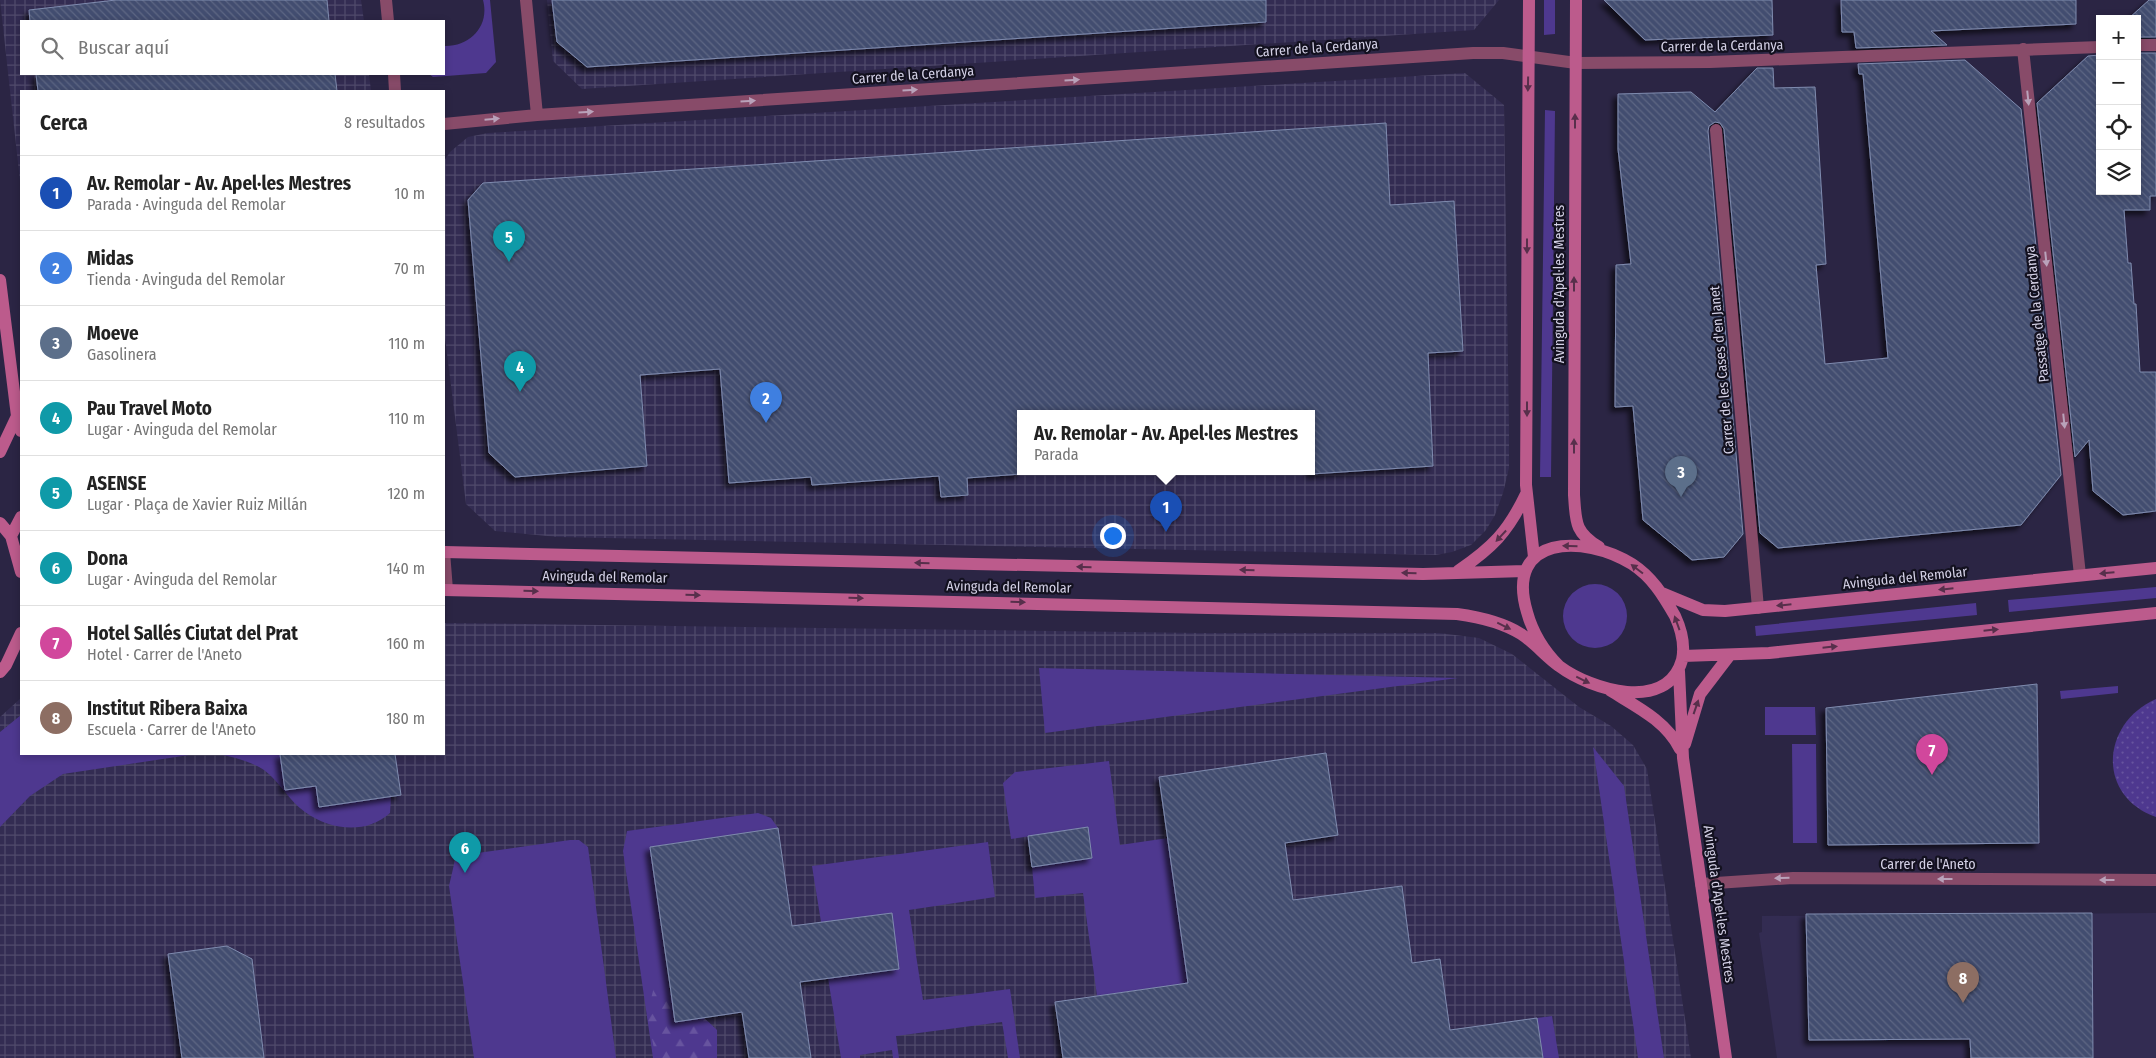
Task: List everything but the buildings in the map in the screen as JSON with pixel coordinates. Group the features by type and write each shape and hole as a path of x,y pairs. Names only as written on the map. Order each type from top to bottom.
{"street":[{"path":"386,0 388,20"},
{"path":"526,0 537,115"},
{"path":"1529,0 1526,494 1534,557"},
{"name":"Avinguda d'Apel·les Mestres","path":"1576,0 1574,495 1576,526 1588,540 1608,552"},
{"path":"2141,45 2156,45"},
{"name":"Carrer de la Cerdanya","path":"445,124 537,115 1473,53 1529,56 1576,63 1728,62 2096,47"},
{"name":"Passatge de la Cerdanya","path":"2023,49 2080,575"},
{"path":"394,75 396,90"},
{"name":"Carrer de les Cases d'en Janet","path":"1716,130 1758,608"},
{"path":"0,280 20,427"},
{"path":"0,452 17,416"},
{"path":"1458,571 1490,547 1505,532 1526,494"},
{"path":"0,523 16,544"},
{"path":"20,523 16,544 20,566"},
{"name":"Avinguda del Remolar","path":"445,590 1310,608 1457,614 1496,622 1522,634 1559,666 1584,681 1609,690 1655,690 1670,682 1678,670 1684,644 1676,619 1662,592 1650,579 1631,564 1608,552 1586,546 1564,545 1549,547 1534,557 1525,571 1521,593 1533,633 1546,654 1559,666"},
{"name":"Avinguda del Remolar","path":"445,552 1422,574 1458,571 1525,571"},
{"name":"Avinguda del Remolar","path":"1662,592 1691,606 1713,612 2156,568"},
{"path":"1682,656 1729,656 2156,613"},
{"path":"3,668 20,635"},
{"path":"3,668 20,655"},
{"path":"1682,754 1700,694 1729,656"},
{"name":"Avinguda d'Apel·les Mestres","path":"1678,670 1682,754 1726,1058"},
{"name":"Avinguda d'Apel·les Mestres","path":"1609,690 1658,721 1674,737 1682,754"},
{"name":"Carrer de l'Aneto","path":"1701,884 1793,878 2156,880"}],"shaded area":[{"path":"0,0 361,0 364,20 20,20 20,75 369,75 371,90 20,90 20,181"},
{"path":"547,0 1499,0 1474,30 582,89 553,61"},
{"path":"1465,73 1504,105 1509,468 1503,493 1495,515 1486,530 1471,545 1452,552 1436,555 558,537 495,531 466,504 445,338 445,160 450,152 468,137 488,133"},
{"path":"445,623 1200,633 1439,633 1479,638 1512,654 1579,707 1611,726 1633,745 1647,769 1691,1058 0,1058 0,717 20,699 20,755 445,755"},
{"path":"2156,913 2156,1058 1777,1058 1759,933 1762,932 1762,916"}],"green space":[{"path":"483,0 490,0 496,62 486,73 433,77 430,75 445,75 445,46 462,43 470,39 481,26 484,18"},
{"path":"1544,0 1555,0 1555,34 1544,35"},
{"path":"1545,110 1555,111 1551,477 1540,477"},
{"path":"1589,584 1601,584 1618,593 1625,604 1627,616 1625,628 1618,639 1601,648 1589,648 1577,643 1568,634 1563,622 1563,610 1568,598 1577,589"},
{"path":"2156,587 2156,598 2009,612 2008,600"},
{"path":"1976,603 1977,615 1756,636 1755,626"},
{"path":"1039,668 1458,678 1045,733"},
{"path":"2118,686 2118,693 2061,699 2060,691"},
{"path":"2156,699 2156,817 2137,807 2123,793 2115,777 2113,759 2116,741 2124,725 2138,710"},
{"path":"1765,707 1815,707 1816,735 1765,735"},
{"path":"20,716 20,755 189,755 63,774 30,796 0,827 0,732"},
{"path":"1792,744 1816,744 1817,843 1793,843"},
{"path":"1593,747 1624,786 1664,1058 1638,1058"},
{"path":"224,755 280,755 285,790 316,786 319,807 391,797 390,813 370,825 359,827 348,828 325,823 299,808 264,770"},
{"path":"1109,761 1120,845 1168,838 1188,983 1097,996 1083,893 1035,898 1032,867 1092,858 1088,828 1011,839 1003,783 1015,772"},
{"path":"758,813 771,818 778,828 650,847 679,1058 653,1058 623,851 627,831"},
{"path":"579,840 588,847 616,1058 474,1058 449,886 455,860 470,854"},
{"path":"988,842 995,897 909,910 923,1000 1010,989 1020,1058 1008,1058 1002,1022 896,1036 899,1058 893,1058 892,1050 860,1055 860,1058 841,1058 828,978 899,969 821,922 812,866"},
{"path":"654,987 680,999 717,1030 717,1058 656,1058 647,1015"},
{"path":"1552,1016 1559,1058 1543,1058 1537,1018"}],"place":[{"name":"ASENSE","path":"509,262"},
{"name":"Pau Travel Moto","path":"520,392"},
{"name":"Midas","path":"766,423"},
{"name":"Moeve","path":"1681,497"},
{"name":"Av. Remolar - Av. Apel·les Mestres","path":"1166,532"},
{"name":"Hotel Sallés Ciutat del Prat","path":"1932,775"},
{"name":"Dona","path":"465,873"},
{"name":"Institut Ribera Baixa","path":"1963,1003"}]}
